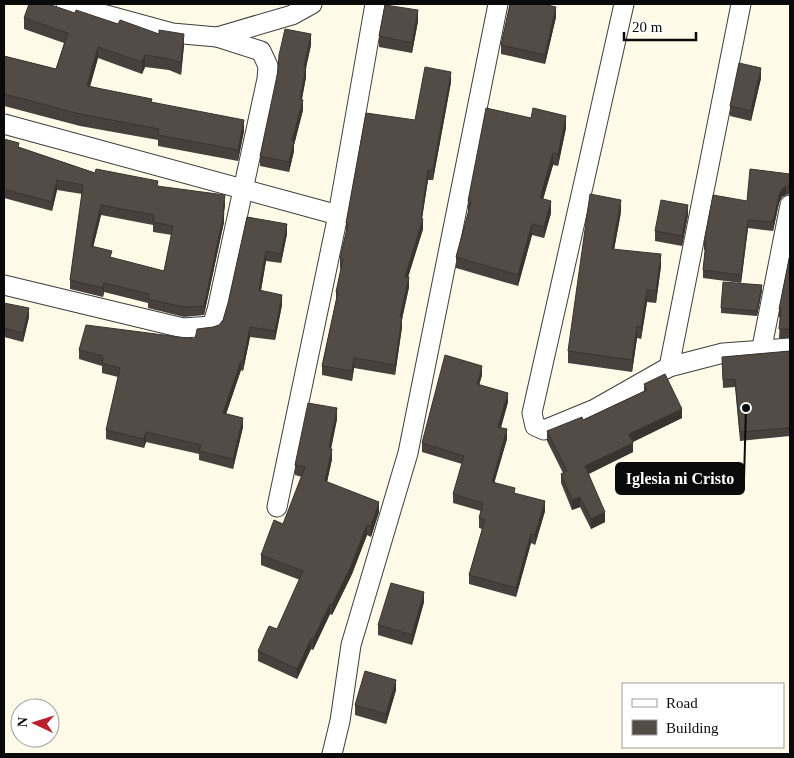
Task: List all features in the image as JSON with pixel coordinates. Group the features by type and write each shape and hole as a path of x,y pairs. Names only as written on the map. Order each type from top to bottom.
{"street":[{"path":"4,285 183,328 212,326 217,310 267,79 268,66 260,51 217,37 172,33 66,4"},
{"path":"217,37 292,15 312,4"},
{"path":"277,507 338,215 375,4"},
{"path":"332,754 340,721 350,645 408,453 498,4"},
{"path":"624,4 532,413 535,426 544,430 595,409 669,367 723,353 790,348"},
{"path":"669,367 741,4"},
{"path":"4,124 338,215"},
{"path":"763,351 763,342 790,205"}],"building":[{"path":"29,4 48,4 75,13 76,10 118,24 120,20 159,34 159,30 184,34 181,63 145,55 142,62 98,47 87,86 152,99 151,102 244,120 238,150 158,135 159,129 80,114 4,94 4,56 56,69 68,33 24,18"},
{"path":"510,4 547,4 556,7 545,55 501,45"},
{"path":"385,5 418,10 412,43 379,36"},
{"path":"285,29 311,34 300,99 303,100 292,141 294,141 289,162 260,156"},
{"path":"739,63 761,68 751,111 730,106"},
{"path":"425,67 451,72 433,170 428,170 421,218 423,219 405,277 409,277 400,317 402,317 395,365 354,358 352,371 322,366 338,292 336,292 343,259 340,258 348,224 346,223 366,113 415,120"},
{"path":"486,108 531,118 533,108 566,116 558,154 553,153 540,198 551,201 544,227 532,224 518,275 456,257 471,202 468,201"},
{"path":"4,139 19,143 18,147 95,173 96,169 158,181 157,186 225,195 224,213 204,306 184,307 148,299 149,294 104,283 103,288 70,280 83,185 57,180 52,202 4,189","holes":["101,205 154,215 153,222 173,226 164,271 110,257 112,251 91,246"]},
{"path":"750,169 790,174 790,186 782,189 779,195 773,222 748,220 741,275 703,270 706,242 704,242 713,195 747,201"},
{"path":"590,194 621,200 612,249 661,254 656,291 647,290 641,327 637,326 632,360 568,351"},
{"path":"661,200 688,205 682,236 655,231"},
{"path":"247,217 287,224 281,254 266,251 259,290 282,295 275,331 250,327 243,361 241,361 223,413 243,418 233,459 199,451 201,445 146,432 144,439 106,430 120,368 102,363 103,356 79,350 86,325 195,339 197,329 219,325 223,320 228,303"},
{"path":"790,254 790,329 779,329 781,309 779,309"},
{"path":"723,282 762,285 757,311 721,308"},
{"path":"4,303 29,308 23,333 4,328"},
{"path":"790,351 790,428 740,432 735,379 723,380 722,357"},
{"path":"445,355 482,366 477,384 508,393 498,427 507,429 492,482 515,488 514,493 545,501 535,535 531,534 516,588 469,575 485,520 479,518 483,503 453,494 464,456 422,443"},
{"path":"665,374 682,409 629,434 633,443 585,466 605,512 591,519 580,497 572,500 561,474 567,471 547,431 582,417 583,420 647,390 644,384"},
{"path":"308,403 337,408 329,448 332,449 325,481 379,502 371,526 367,525 352,564 313,640 311,639 297,669 258,651 269,626 277,629 303,571 261,555 274,520 283,524 305,467 295,465"},
{"path":"391,583 424,592 412,635 378,625"},
{"path":"365,671 396,680 386,714 355,705"}],"place":[{"name":"Iglesia ni Cristo","path":"746,408"}]}
